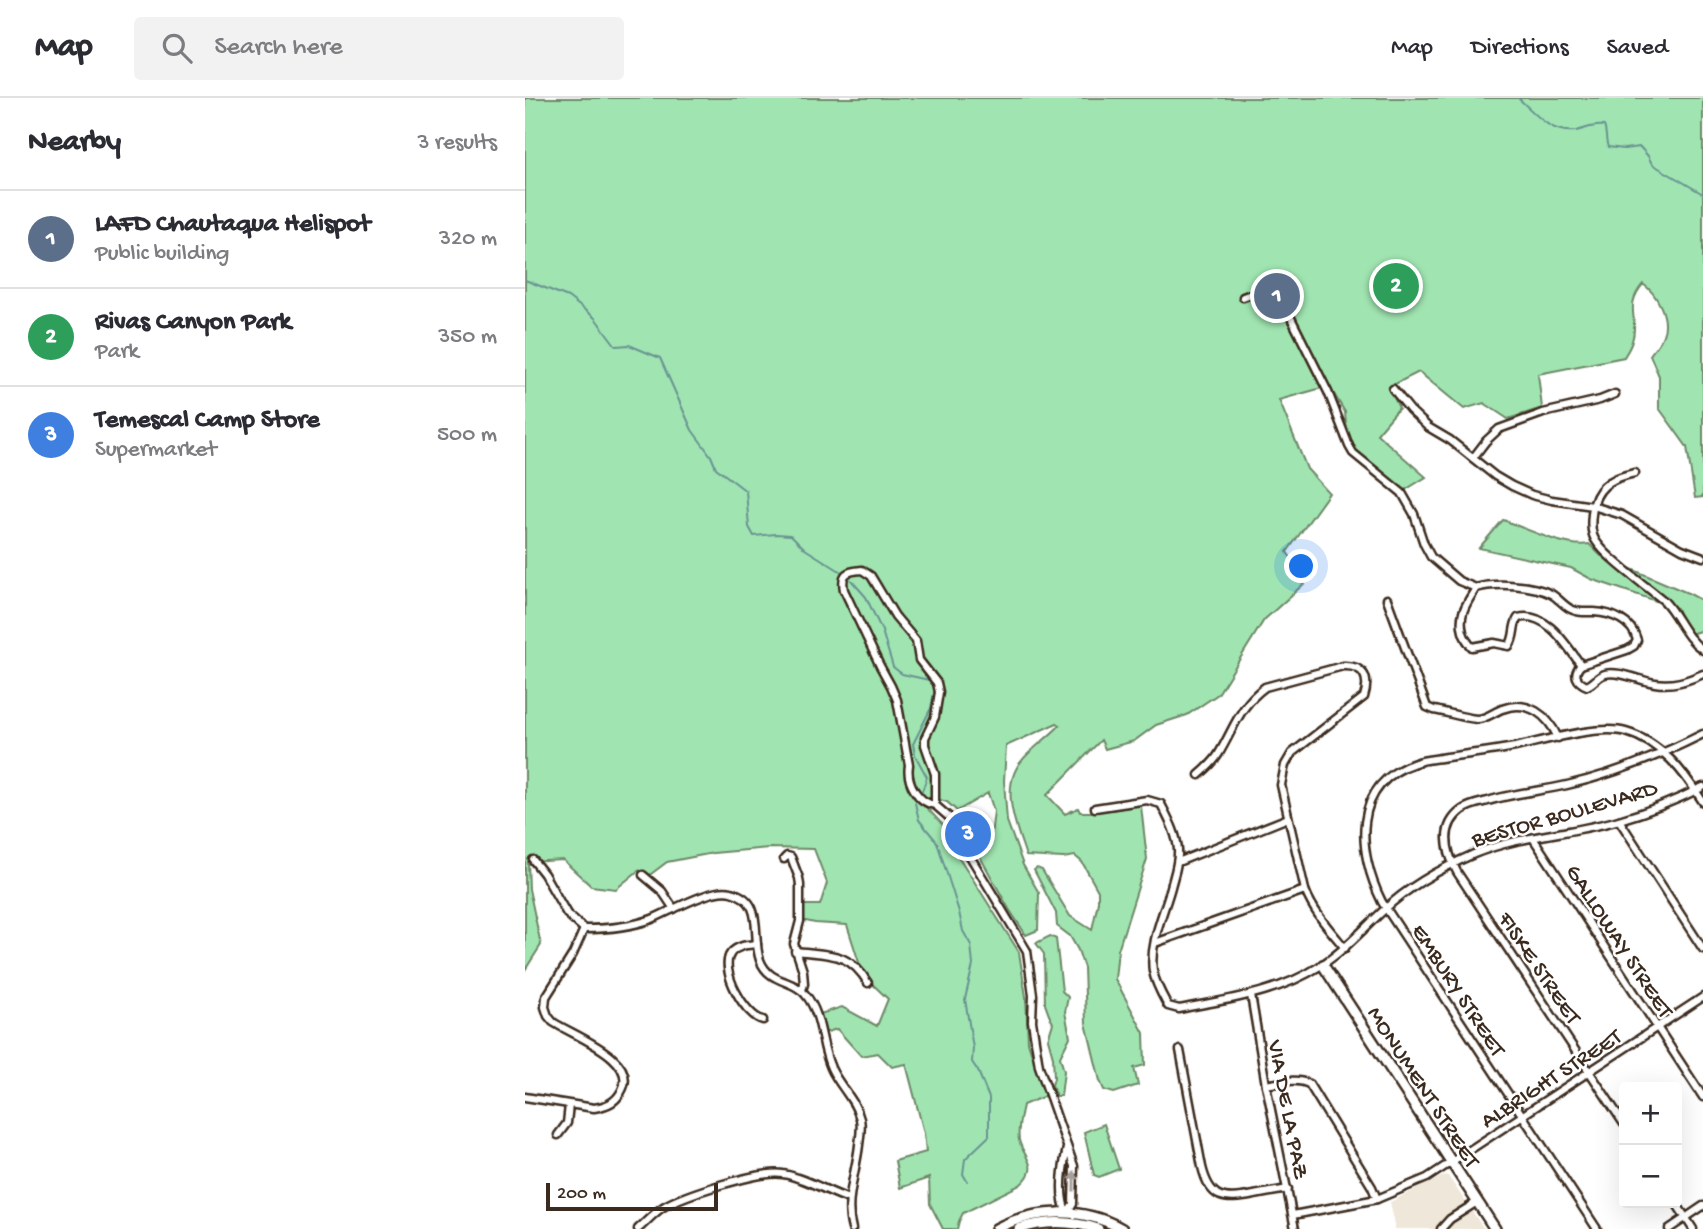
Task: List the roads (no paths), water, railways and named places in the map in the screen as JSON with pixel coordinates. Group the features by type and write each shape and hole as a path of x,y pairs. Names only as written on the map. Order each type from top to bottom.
{"street":[{"path":"1243,297 1272,293 1285,306 1328,392 1353,453 1402,493 1414,514 1431,557 1459,581 1476,588 1503,585 1548,592 1573,610 1597,612 1628,624 1637,640 1634,646 1581,665 1577,669 1580,683 1587,686 1605,674 1614,673 1669,684 1687,681 1703,674"},
{"path":"1393,388 1428,427 1450,440 1495,477 1532,495 1593,506 1622,515 1663,539 1703,557"},
{"path":"1473,458 1499,429 1543,413 1615,394"},
{"path":"1635,473 1607,482 1600,489 1593,506 1593,537 1605,552 1673,610 1684,632 1703,650"},
{"path":"935,805 935,774 925,738 935,717 939,692 937,683 919,660 916,641 895,616 871,576 862,570 853,571 842,580 844,590 897,700 909,765 909,781 923,801 935,805 950,818 955,833 1025,945 1031,971 1032,1021 1039,1066 1074,1166 1073,1204 1068,1222"},
{"path":"1476,588 1463,610 1461,619 1465,637 1472,647 1494,643 1509,646 1518,618 1534,617 1556,632 1581,665"},
{"path":"1387,599 1427,707 1478,719 1518,705 1531,708 1553,727 1558,738"},
{"path":"1199,775 1218,754 1240,713 1255,694 1265,687 1343,666 1353,666 1361,671 1367,688 1364,697 1292,754 1285,765 1282,785 1305,890 1319,918 1345,948"},
{"name":"EMBURY STREET","path":"1597,1229 1385,908 1367,866 1364,824 1370,802 1380,785 1395,772 1416,762 1505,749 1608,729 1622,730 1654,744 1665,753 1703,802"},
{"path":"1453,864 1446,836 1454,818 1464,809 1496,798 1615,772 1665,753 1703,734"},
{"name":"BESTOR BOULEVARD","path":"1095,808 1147,800 1161,804 1172,828 1178,847 1178,862 1155,943 1153,972 1168,1006 1179,1009 1251,995 1287,984 1323,965 1345,948 1385,908 1419,883 1453,864 1498,845 1619,820 1703,787"},
{"path":"1178,862 1288,818"},
{"path":"1619,820 1703,949"},
{"name":"GALLOWAY STREET","path":"1533,838 1703,1097"},
{"path":"784,859 791,857 799,878 801,912 794,944 803,971 802,990"},
{"path":"533,860 567,914 584,929 623,927 650,919 713,892 731,892 748,902 756,920 760,962 767,972 802,990 816,1011 831,1070 851,1100 860,1120 859,1148 849,1199 852,1229"},
{"name":"FISKE STREET","path":"1453,864 1619,1116"},
{"path":"643,875 662,891 674,909"},
{"path":"1155,943 1305,890"},
{"path":"525,1097 594,1108 614,1102 625,1085 624,1073 611,1055 553,1022 545,1007 546,997 573,954 584,929"},
{"path":"757,944 739,946 730,953 727,972 750,1013 763,1020"},
{"path":"796,950 840,956 862,972 868,983"},
{"name":"MONUMENT STREET","path":"1323,965 1495,1229"},
{"name":"VIA DE LA PAZ","path":"1251,995 1295,1229"},
{"name":"ALBRIGHT STREET","path":"1293,1215 1377,1199 1414,1184 1703,997"},
{"path":"1179,1050 1202,1167 1212,1190 1224,1198 1236,1198 1288,1188"},
{"path":"1266,1085 1295,1080 1303,1080 1309,1084 1377,1199"},
{"path":"558,1135 567,1123 569,1105"},
{"path":"1067,1148 1062,1205 1068,1222"},
{"path":"638,1229 660,1209 674,1201 767,1173 790,1175 849,1199"},
{"path":"1441,1229 1450,1219 1477,1202"},
{"path":"1669,1229 1703,1206"},
{"path":"1679,1208 1693,1229"},
{"path":"996,1229 1026,1217 1052,1213 1068,1222 1098,1229"},
{"path":"1019,1229 1045,1224 1103,1220 1122,1229"}],"waterway":[{"path":"1518,98 1544,122 1559,129 1576,131 1604,126 1608,147 1640,147 1652,164 1703,194"},
{"path":"525,280 568,297 595,318 616,346 629,345 660,358 692,430 711,456 716,468 746,491 749,527 754,536 791,535 805,549 840,571"},
{"path":"851,580 866,597 882,631 893,667 902,674 929,680 935,688 931,708 913,744 915,755 927,777 922,791"},
{"path":"915,803 919,820 937,842 963,931 971,945 973,965 965,999 973,1048 972,1062 989,1098 989,1136 965,1159 963,1174 967,1181"}],"place":[{"name":"Rivas Canyon Park","path":"1396,286"},
{"name":"LAFD Chautaqua Helispot","path":"1277,296"},
{"name":"Temescal Camp Store","path":"968,834"}]}
